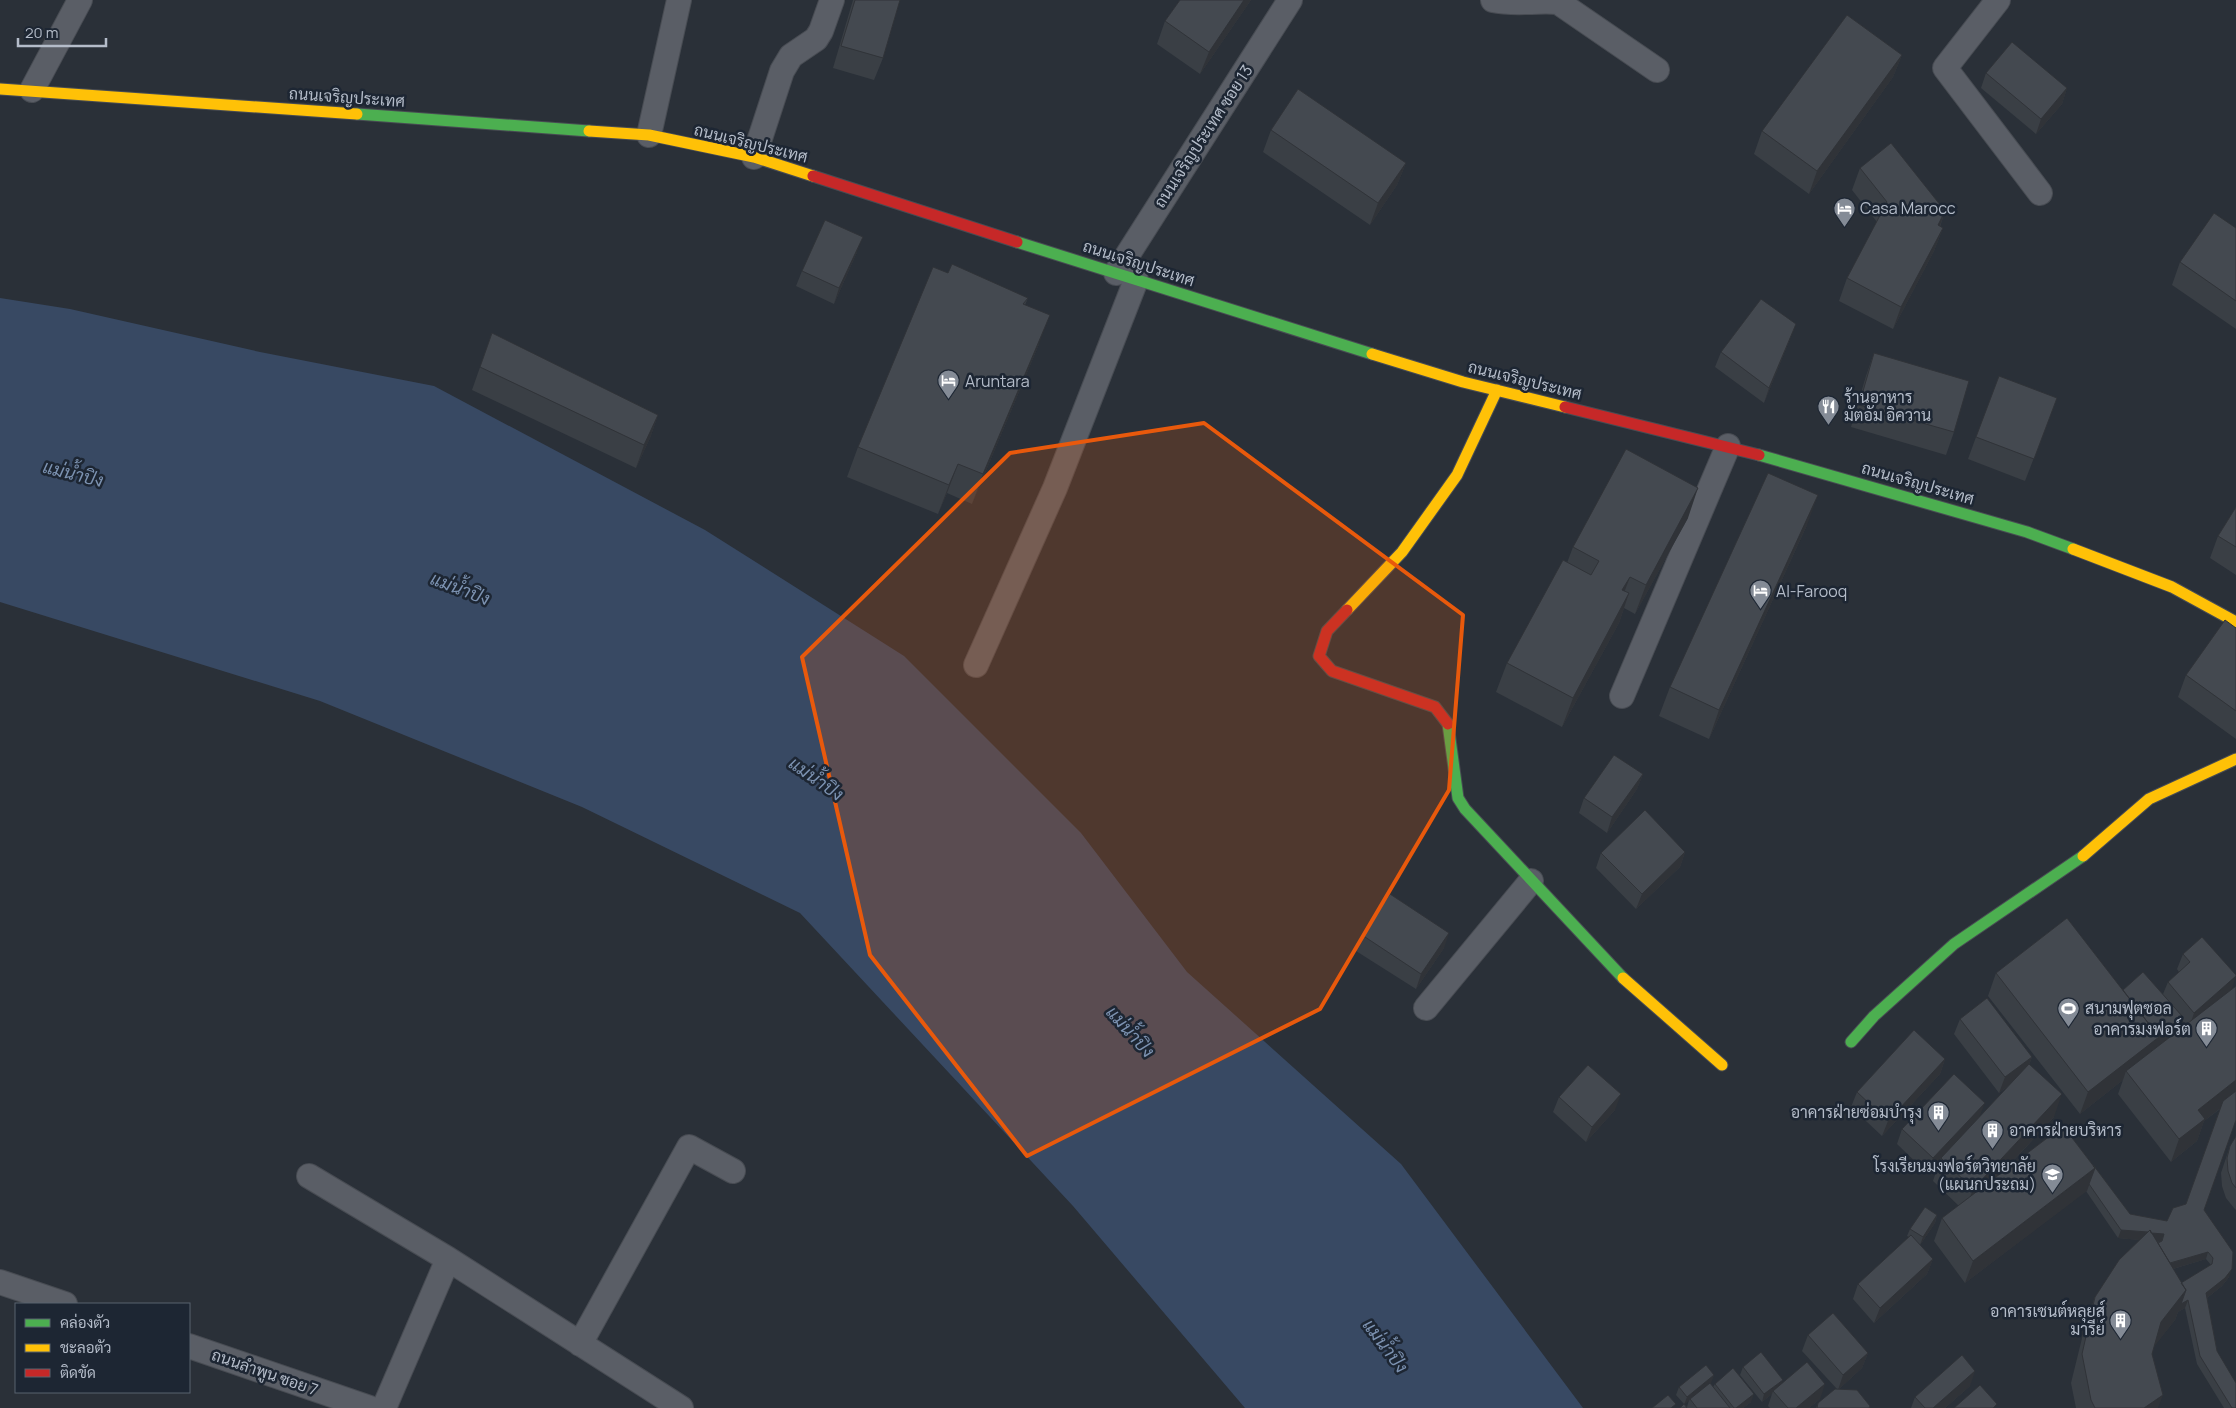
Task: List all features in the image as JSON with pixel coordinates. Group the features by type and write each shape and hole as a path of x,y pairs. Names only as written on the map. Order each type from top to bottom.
{"street":[{"path":"32,90 80,0"},
{"path":"649,135 679,0"},
{"path":"754,157 782,71 791,56 816,39 825,22 832,0"},
{"name":"ถนนเจริญประเทศ ซอย 13","path":"976,665 1054,488 1126,276 1290,0"},
{"path":"1494,0 1504,3 1548,0 1558,2 1657,70"},
{"path":"1998,0 1945,68 2040,193"},
{"name":"ถนนเจริญประเทศ","path":"0,89 649,135 754,157 1463,382 1728,446 2028,532 2172,587 2236,622"},
{"path":"1497,390 1457,475 1402,552 1327,631 1319,656 1332,671 1435,707 1442,713 1448,721 1458,798 1465,809 1627,983 1722,1065"},
{"path":"1622,696 1728,446"},
{"path":"1851,1042 1874,1016 1954,944 2074,864 2149,799 2236,759"},
{"path":"1426,1008 1531,880"},
{"path":"580,1344 689,1147 733,1172"},
{"path":"309,1176 448,1259 681,1408"},
{"path":"384,1408 448,1259"},
{"path":"0,1282 62,1303"},
{"name":"ถนนลำพูน ซอย 7","path":"190,1346 370,1408"}],"highlighted area":[{"path":"1204,423 1463,615 1449,790 1320,1009 1027,1156 870,955 802,657 1010,453"}],"water":[{"name":"แม่น้ำปิง","path":"0,298 70,309 260,352 434,386 705,530 904,656 1081,833 1187,972 1401,1164 1583,1408 1245,1408 1073,1206 800,913 582,807 320,701 0,602"}],"building":[{"path":"855,0 900,0 883,58 841,46"},
{"path":"1180,0 1244,0 1209,52 1165,21"},
{"path":"1847,15 1902,55 1817,171 1762,131"},
{"path":"2012,42 2067,88 2041,119 1986,73"},
{"path":"1298,89 1406,163 1378,203 1271,130"},
{"path":"1891,143 1945,211 1938,225 1943,228 1901,307 1847,278 1887,202 1860,168"},
{"path":"2214,213 2236,228 2236,301 2180,262"},
{"path":"825,220 863,237 839,288 802,271"},
{"path":"952,264 1028,298 1023,304 1050,315 983,474 958,464 949,485 858,447 933,267 948,273"},
{"path":"1761,299 1796,324 1769,388 1721,352"},
{"path":"492,333 658,415 644,445 480,367"},
{"path":"1874,353 1969,381 1954,432 1859,405"},
{"path":"1999,376 2057,398 2034,459 1976,437"},
{"path":"1626,449 1698,488 1646,585 1630,577 1622,590 1629,593 1573,698 1507,663 1563,560 1591,575 1599,561 1573,547"},
{"path":"1768,473 1818,495 1719,710 1670,687"},
{"path":"2236,507 2236,547 2218,536"},
{"path":"2225,620 2236,628 2236,711 2186,675"},
{"path":"1614,755 1643,774 1612,817 1584,798"},
{"path":"1645,810 1685,852 1642,894 1601,853"},
{"path":"1390,894 1449,933 1421,974 1362,935"},
{"name":"สนามฟุตซอล","path":"2067,918 2159,1037 2088,1092 1996,973"},
{"path":"2202,937 2236,976 2194,1013 2168,982 2190,962 2183,954"},
{"path":"2143,972 2182,1016 2158,1038 2123,990"},
{"name":"อาคารมงฟอร์ต","path":"2236,986 2236,1080 2198,1110 2205,1119 2179,1139 2126,1071"},
{"path":"1987,998 2032,1057 2005,1077 1960,1019"},
{"path":"1914,1030 1945,1059 1888,1121 1857,1092"},
{"name":"อาคารฝ่ายบริหาร","path":"2029,1064 2062,1094 1973,1189 1941,1158"},
{"path":"1588,1065 1621,1094 1592,1127 1559,1097"},
{"name":"อาคารฝ่ายซ่อมบำรุง","path":"1954,1074 1985,1103 1933,1158 1902,1129"},
{"path":"2236,1091 2236,1120 2204,1210 2233,1252 2232,1269 2225,1278 2206,1293 2217,1351 2236,1383 2236,1408 2232,1408 2200,1356 2188,1300 2181,1304 2186,1290 2181,1283 2212,1264 2213,1258 2208,1252 2170,1263 2158,1243 2162,1241 2164,1234 2151,1233 2150,1230 2148,1232 2121,1230 2089,1184 2094,1166 2130,1214 2167,1221 2173,1208 2186,1204 2223,1101"},
{"path":"2063,1126 2095,1168 1973,1261 1942,1218"},
{"path":"2236,1136 2236,1188 2228,1171 2227,1158 2230,1146"},
{"path":"1925,1207 1937,1215 1923,1237 1910,1229"},
{"name":"อาคารเซนต์หลุยส์ มารีย์","path":"2150,1230 2186,1290 2161,1322 2152,1354 2163,1395 2144,1408 2095,1408 2091,1400 2082,1354 2095,1297 2119,1260"},
{"path":"1911,1235 1933,1259 1880,1308 1858,1284"},
{"path":"1833,1313 1868,1353 1843,1375 1808,1335"},
{"path":"1761,1352 1783,1380 1764,1394 1743,1367"},
{"path":"1962,1355 1975,1371 1933,1408 1925,1408 1915,1397"},
{"path":"1807,1362 1825,1384 1796,1408 1788,1408 1773,1391"},
{"path":"1706,1365 1714,1375 1687,1397 1679,1387"},
{"path":"1733,1368 1754,1394 1736,1408 1734,1408 1715,1384"},
{"path":"1710,1383 1730,1408 1697,1408 1690,1399"},
{"path":"1980,1385 1997,1404 1993,1408 1954,1408"},
{"path":"1835,1389 1857,1390 1870,1406 1869,1408 1817,1408 1818,1403"},
{"path":"1668,1395 1676,1404 1671,1408 1652,1408"}],"traffic: fast":[{"path":"357,114 589,131"},
{"path":"1017,242 1372,354"},
{"path":"1759,455 2027,532 2073,549"},
{"path":"1448,724 1458,798 1465,809 1623,978"},
{"path":"1851,1042 1874,1016 1954,944 2083,856"}],"traffic: slow":[{"path":"0,89 357,114"},
{"path":"589,131 649,135 754,157 813,176"},
{"path":"1372,354 1463,382 1565,407"},
{"path":"1347,610 1402,552 1457,475 1497,390"},
{"path":"2073,549 2172,587 2236,622"},
{"path":"2083,856 2149,799 2236,759"},
{"path":"1623,978 1722,1065"}],"traffic: jam":[{"path":"813,176 1017,242"},
{"path":"1565,407 1759,455"},
{"path":"1347,610 1327,631 1319,656 1332,671 1435,707 1448,724"}],"place":[{"name":"Casa Marocc","path":"1844,227"},
{"name":"Aruntara","path":"949,400"},
{"name":"ร้านอาหาร มัตอัม อิควาน","path":"1828,425"},
{"name":"Al-Farooq","path":"1760,610"},
{"name":"สนามฟุตซอล","path":"2069,1027"},
{"name":"อาคารมงฟอร์ต","path":"2207,1048"},
{"name":"อาคารฝ่ายซ่อมบำรุง","path":"1938,1131"},
{"name":"อาคารฝ่ายบริหาร","path":"1993,1149"},
{"name":"โรงเรียนมงฟอร์ตวิทยาลัย (แผนกประถม)","path":"2052,1194"},
{"name":"อาคารเซนต์หลุยส์ มารีย์","path":"2121,1339"}]}
